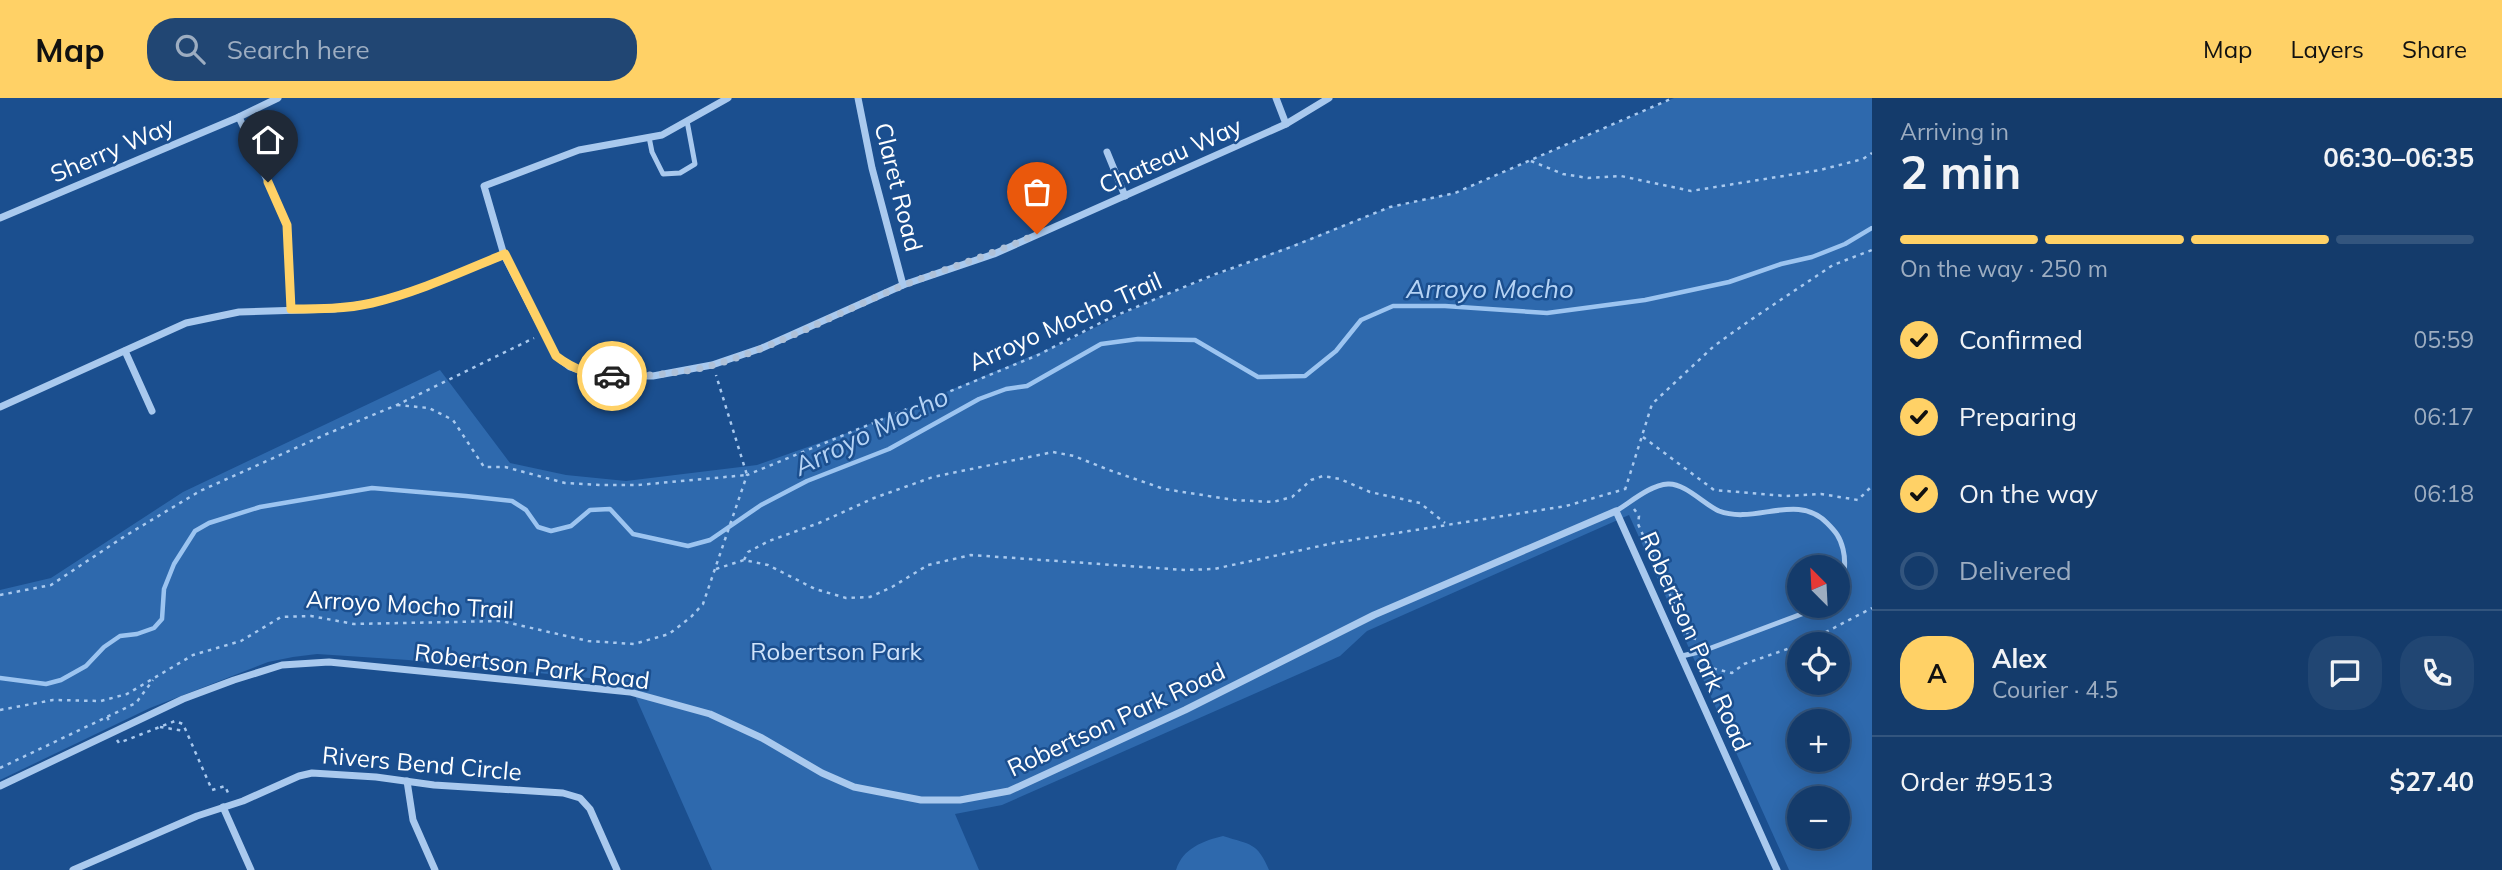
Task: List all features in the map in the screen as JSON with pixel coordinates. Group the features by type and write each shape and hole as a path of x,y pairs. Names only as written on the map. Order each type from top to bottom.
{"street":[{"name":"Sherry Way","path":"0,218 278,98"},
{"path":"649,137 662,135 728,98"},
{"name":"Claret Road","path":"858,98 872,168 903,285"},
{"path":"1276,98 1286,124"},
{"name":"Chateau Way","path":"649,137 579,150 484,186 505,254 556,356 570,367 598,376 653,376 712,365 762,348 903,285 994,254 1286,124 1329,98"},
{"path":"239,117 287,225 291,309"},
{"path":"1107,152 1125,196"},
{"path":"0,407 186,323 239,312 334,309 371,303 418,290 505,254"},
{"path":"125,351 152,411"},
{"name":"Robertson Park Road","path":"0,786 183,699 282,665 329,662 630,692 710,714 762,738 822,773 854,787 921,800 972,798 1009,791 1185,710 1374,615 1616,511 1777,870"},
{"name":"Rivers Bend Circle","path":"73,870 197,816 312,773 376,777 434,785 563,793 580,798 590,809 617,870"},
{"path":"407,781 413,820 435,870"},
{"path":"223,807 251,870"}],"lane":[{"path":"649,137 652,152 663,174 680,173 695,164 687,121"},
{"path":"1616,511 1656,487 1671,483 1719,511 1743,515 1800,508 1822,517 1840,536 1845,555"},
{"path":"1682,656 1703,651 1791,618"}],"path":[{"name":"Arroyo Mocho Trail","path":"0,710 53,700 101,701 127,694 193,655 241,641 281,617 311,616 354,624 501,621 588,641 634,644 669,634 703,604 747,475 1038,355 1110,318 1213,275 1292,247 1390,207 1455,193 1672,98"},
{"path":"1530,160 1563,174 1588,178 1621,176 1691,191 1820,170 1863,159 1872,153"},
{"path":"716,569 744,560 768,565 815,589 846,598 870,597 928,565 971,555 1214,569 1334,542 1566,506 1625,489 1652,404 1714,346 1833,265 1872,250"},
{"path":"0,595 51,584 200,491 397,405 543,334"},
{"path":"397,405 429,408 453,420 484,467 505,467 565,483 601,485 638,485 747,475 712,365"},
{"path":"1643,437 1714,490 1786,496 1821,494 1858,500 1872,486"},
{"path":"744,560 748,552 769,541 819,523 874,498 933,478 1053,452 1074,456 1164,489 1234,500 1273,502 1292,498 1311,480 1322,476 1370,492 1420,503 1447,524"},
{"path":"1637,515 1638,524 1689,637 1700,640"},
{"path":"1826,632 1872,608"},
{"path":"1682,656 1707,667 1732,673 1744,664 1787,650"},
{"name":"Arroyo Mocho Trail","path":"0,768 136,703 155,678"},
{"path":"107,718 111,724"},
{"path":"117,739 119,743 175,721 183,724 212,790 225,786 233,804"},
{"path":"160,727 186,731"}],"green space":[{"name":"Robertson Park","path":"1674,98 1872,98 1872,870 1789,870 1629,515 1367,631 1340,656 1002,805 955,814 979,870 712,870 629,682 408,660 317,654 268,662 150,708 0,780 0,590 51,578 183,492 440,370 510,463 566,475 626,481 757,465 853,431 1065,342 1150,301 1390,207 1455,193"},
{"path":"1223,836 1257,849 1269,870 1176,870 1183,856 1189,851 1201,843"}],"waterway":[{"name":"Arroyo Mocho","path":"0,678 46,684 61,680 86,666 104,647 120,636 154,628 162,619 164,589 174,564 195,531 209,523 260,507 372,488 512,501 526,510 538,527 551,531 571,526 590,510 610,509 633,534 688,546 710,540 761,505 807,481 889,449 979,399 1006,389 1027,386 1101,344 1138,339 1195,340 1258,377 1305,376 1336,351 1361,320 1393,306 1445,306 1547,313 1645,300 1729,282 1781,264 1812,257 1845,244 1872,228"}],"way so far":[{"path":"612,376 653,376 712,365 762,348 903,285 994,254 1037,234"}],"route":[{"path":"268,182 287,225 291,309 334,309 371,303 418,290 505,254 556,356 570,367 598,376 612,376"}]}
